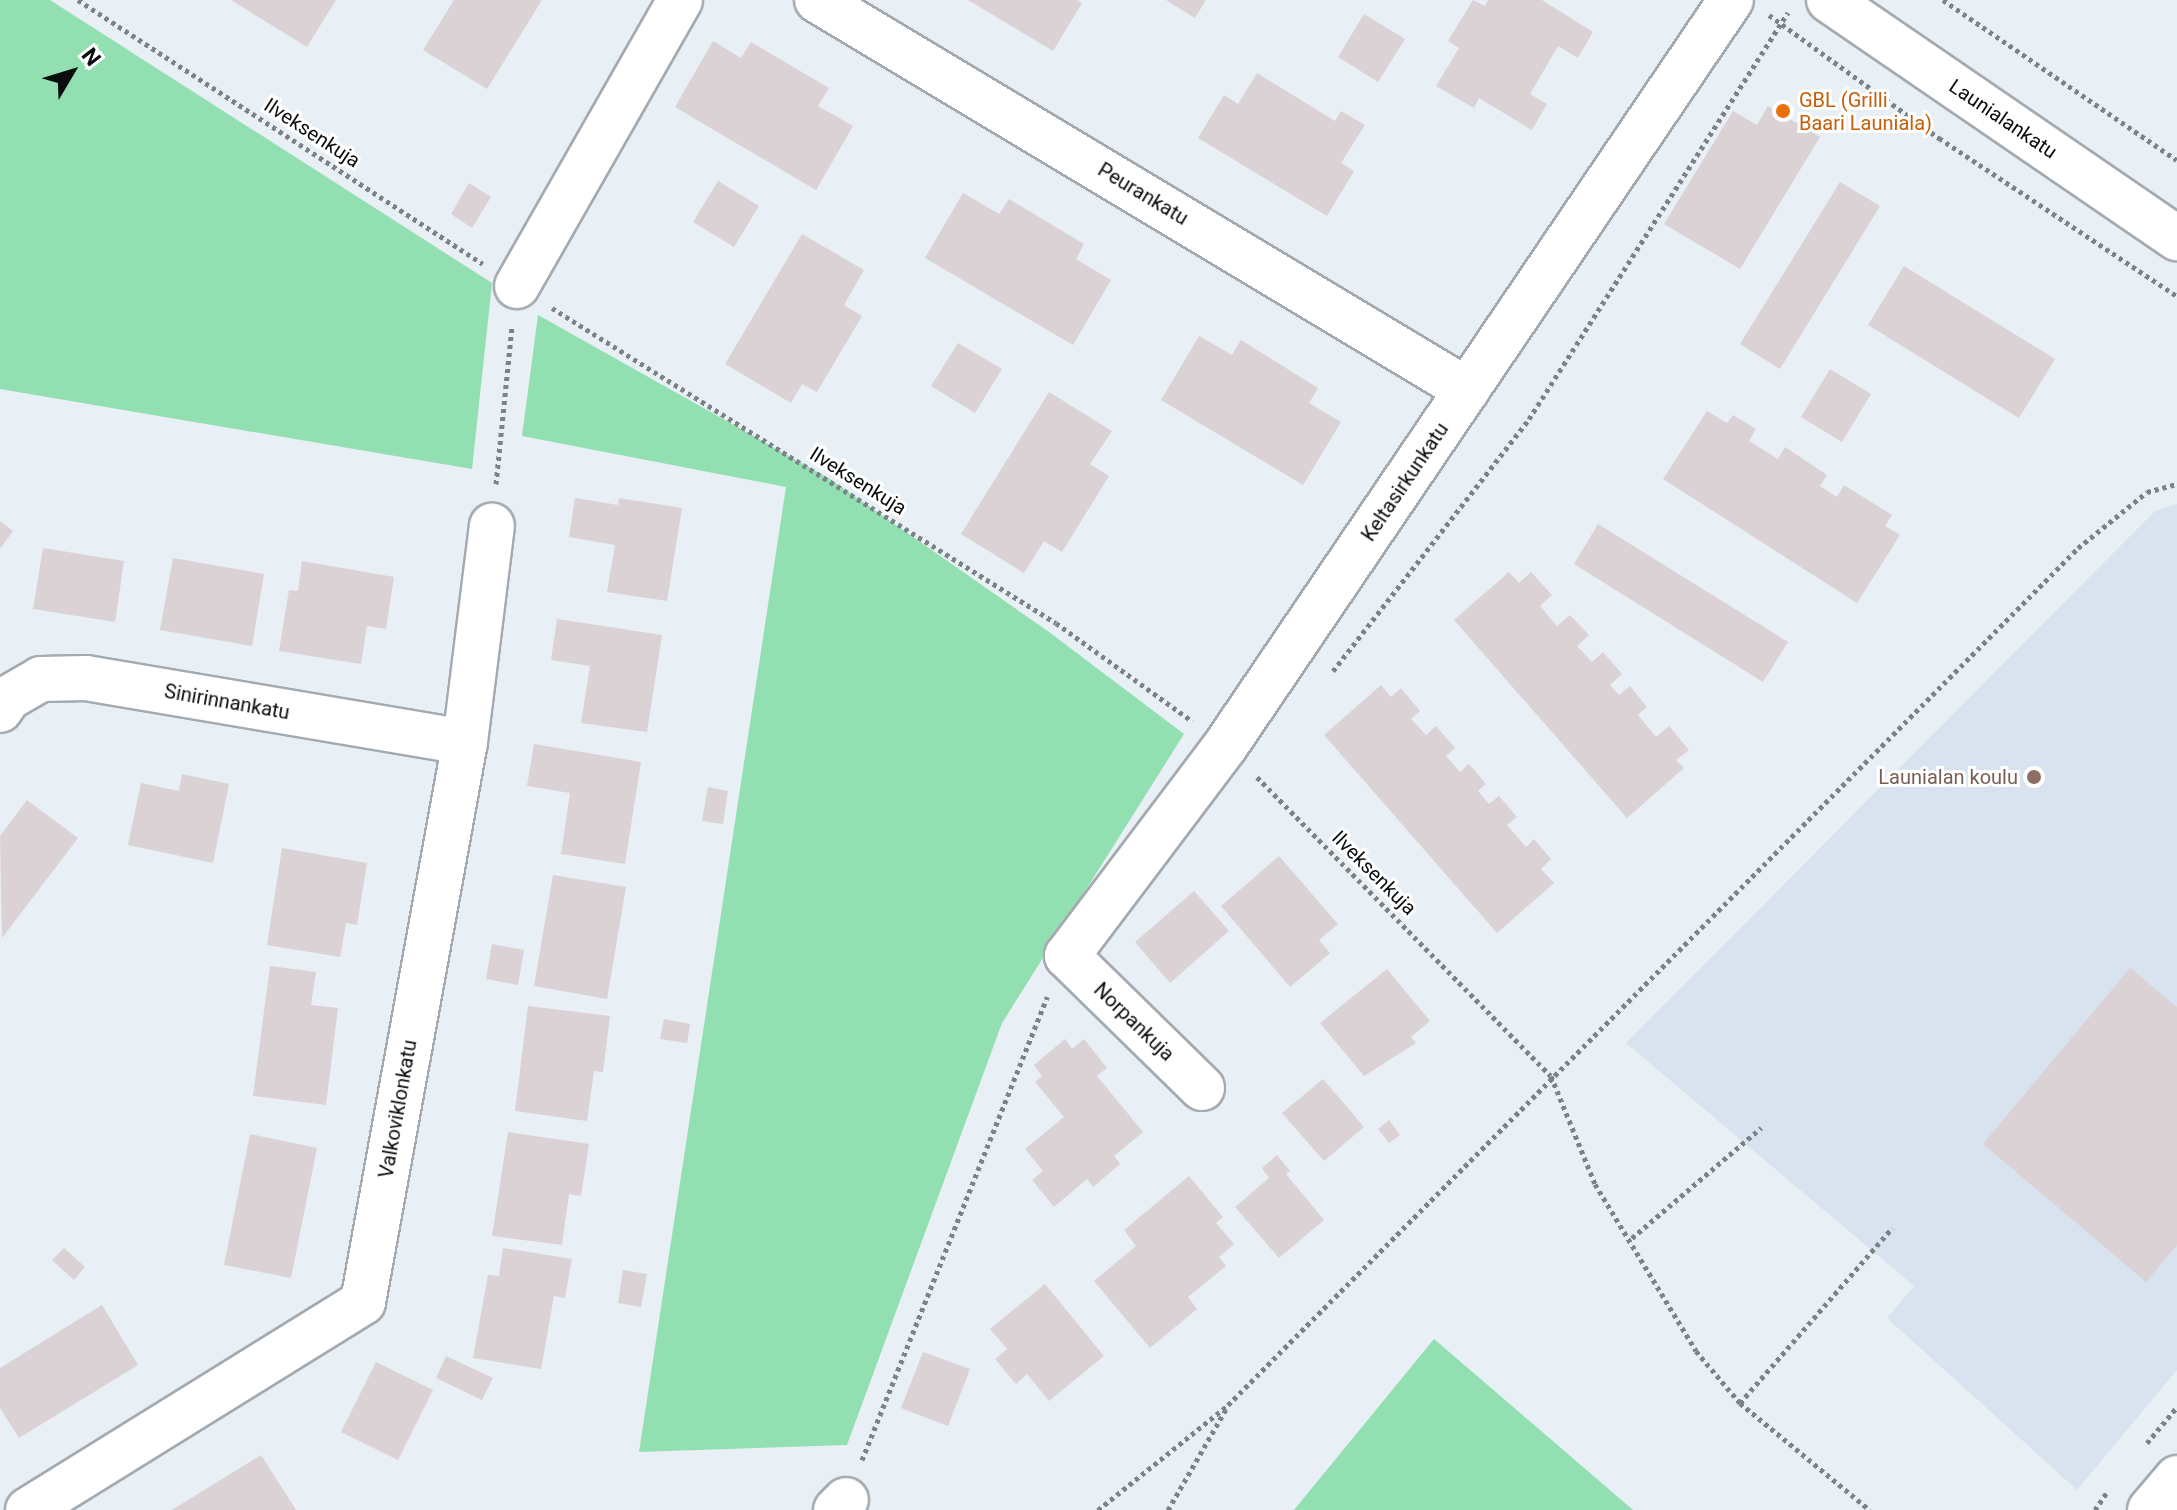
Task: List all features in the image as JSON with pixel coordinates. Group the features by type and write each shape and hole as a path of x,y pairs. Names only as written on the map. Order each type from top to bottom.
{"street":[{"path":"517,286 680,0"},
{"name":"Peurankatu","path":"817,0 1467,390"},
{"name":"Launialankatu","path":"1829,0 2177,238"},
{"name":"Keltasirkunkatu","path":"1067,956 1247,760 1467,390 1745,4"},
{"name":"Valkoviklonkatu","path":"28,1510 363,1302 465,742 492,526"},
{"name":"Sinirinnankatu","path":"0,710 8,698 41,679 86,678 465,742"},
{"name":"Norpankuja","path":"1067,956 1202,1088"},
{"path":"2150,1510 2177,1478"}],"path":[{"name":"Ilveksenkuja","path":"78,0 517,286 1056,623 1247,760 1551,1076"},
{"path":"1943,0 2177,160"},
{"path":"1745,4 1779,23 1939,138 2177,296"},
{"path":"1332,673 1529,419 1779,23"},
{"path":"492,526 517,286"},
{"path":"1098,1510 1228,1405 2078,548 2147,492 2177,484"},
{"path":"841,1505 1067,956"},
{"path":"1551,1076 1595,1184 1632,1238 1696,1351 1740,1403 1870,1510"},
{"path":"1632,1238 1761,1128"},
{"path":"1740,1403 1892,1228"},
{"path":"1168,1510 1228,1405"}],"shaded area":[{"name":"Launialan koulu","path":"2177,504 2177,1370 2077,1490 1887,1318 1914,1286 1626,1043 2155,511"}],"green space":[{"path":"0,0 50,0 492,283 472,469 0,389"},
{"path":"538,315 830,479 1049,632 1184,734 1002,1023 847,1445 639,1452 786,487 522,436"},
{"path":"1434,1339 1633,1510 1294,1510"}],"building":[{"path":"231,0 336,0 307,47"},
{"path":"454,0 542,0 487,89 423,50"},
{"path":"968,0 1077,0 1082,3 1053,51"},
{"path":"1166,0 1206,0 1195,18"},
{"path":"1473,0 1485,6 1488,0 1542,0 1593,32 1578,58 1558,46 1530,94 1547,104 1532,130 1479,98 1474,108 1436,86 1459,48 1448,41"},
{"path":"1364,14 1405,39 1378,82 1338,57"},
{"path":"713,41 741,58 751,42 829,88 818,106 853,126 816,190 675,107"},
{"path":"1257,73 1335,121 1341,111 1365,125 1341,163 1354,171 1327,216 1198,138 1224,95 1238,104"},
{"path":"1768,106 1820,137 1740,269 1664,224 1733,111 1757,125"},
{"path":"718,181 759,206 734,247 693,222"},
{"path":"1840,182 1880,206 1780,369 1740,344"},
{"path":"469,183 491,197 472,228 451,214"},
{"path":"963,193 999,214 1009,199 1084,244 1076,259 1111,280 1073,345 925,258"},
{"path":"802,234 864,270 844,305 862,316 817,392 802,384 791,403 725,364"},
{"path":"1904,266 2055,359 2019,418 1868,325"},
{"path":"1199,336 1232,355 1241,340 1318,388 1309,403 1341,422 1303,485 1161,400"},
{"path":"958,343 1002,369 975,413 931,386"},
{"path":"1830,369 1871,394 1842,442 1801,417"},
{"path":"1049,392 1112,431 1090,464 1109,476 1062,552 1044,541 1024,573 961,534"},
{"path":"1707,411 1727,423 1733,415 1756,429 1749,441 1778,459 1785,447 1827,475 1820,486 1837,497 1844,485 1892,515 1885,526 1900,535 1857,603 1663,479"},
{"path":"575,498 618,505 619,498 682,508 667,601 607,592 615,545 569,537"},
{"path":"0,521 13,531 0,549"},
{"path":"1598,524 1788,642 1763,682 1574,564"},
{"path":"43,548 124,561 115,622 33,609"},
{"path":"173,558 264,574 252,646 160,630"},
{"path":"302,561 394,577 386,629 367,626 361,664 279,651 289,590 298,591"},
{"path":"1509,572 1519,583 1531,572 1552,595 1540,606 1557,626 1570,615 1589,635 1577,646 1592,662 1603,652 1622,674 1610,685 1619,695 1630,686 1647,707 1638,715 1656,737 1669,726 1689,750 1676,760 1684,768 1627,818 1454,620"},
{"path":"557,619 662,635 647,732 581,723 590,666 551,660"},
{"path":"1381,685 1391,697 1401,688 1420,711 1411,719 1426,735 1436,726 1455,748 1446,756 1460,772 1469,764 1486,784 1478,791 1489,804 1499,796 1517,817 1507,825 1526,847 1534,839 1551,859 1541,869 1554,883 1497,933 1324,735"},
{"path":"534,744 641,762 625,864 561,854 570,793 527,786"},
{"path":"182,774 229,784 213,863 128,845 141,783 179,791"},
{"path":"708,787 728,791 723,824 702,821"},
{"path":"27,800 78,838 2,938 0,836"},
{"path":"282,848 367,863 357,925 346,923 340,957 267,945"},
{"path":"1279,856 1338,924 1319,940 1330,953 1290,987 1221,906"},
{"path":"553,875 626,887 607,999 534,986"},
{"path":"1194,891 1229,931 1170,983 1135,942"},
{"path":"492,944 524,950 518,985 486,979"},
{"path":"270,966 316,972 311,1005 338,1008 326,1105 253,1096"},
{"path":"2130,968 2177,1007 2177,1245 2146,1282 1983,1144"},
{"path":"1387,969 1430,1021 1411,1037 1416,1043 1364,1076 1320,1023"},
{"path":"528,1006 610,1016 603,1072 594,1071 587,1121 515,1111"},
{"path":"664,1019 690,1024 687,1043 660,1039"},
{"path":"1065,1039 1072,1049 1084,1039 1107,1068 1097,1076 1143,1132 1114,1156 1120,1164 1093,1187 1087,1179 1054,1207 1032,1180 1043,1171 1025,1149 1064,1117 1035,1082 1042,1076 1034,1065"},
{"path":"1323,1079 1364,1127 1324,1161 1282,1113"},
{"path":"1389,1120 1400,1135 1389,1143 1378,1129"},
{"path":"508,1132 589,1144 581,1196 569,1194 562,1245 492,1236"},
{"path":"250,1134 317,1148 291,1278 224,1265"},
{"path":"1277,1155 1290,1171 1286,1174 1324,1220 1279,1258 1235,1207 1269,1178 1262,1168"},
{"path":"1189,1176 1223,1217 1216,1223 1234,1244 1219,1257 1226,1266 1188,1297 1197,1309 1150,1348 1094,1281 1136,1246 1124,1230"},
{"path":"64,1248 85,1267 74,1280 52,1260"},
{"path":"503,1248 572,1259 565,1298 554,1296 541,1369 473,1358 488,1275 499,1276"},
{"path":"623,1270 647,1274 641,1307 618,1303"},
{"path":"1045,1284 1104,1356 1049,1401 1027,1374 1016,1384 995,1359 1007,1349 990,1329"},
{"path":"102,1305 138,1365 19,1438 0,1408 0,1368"},
{"path":"923,1352 970,1369 948,1426 901,1408"},
{"path":"446,1356 493,1378 482,1400 436,1378"},
{"path":"376,1362 433,1390 398,1460 341,1432"},
{"path":"261,1455 296,1510 172,1510"}],"place":[{"name":"GBL (Grilli Baari Launiala)","path":"1783,111"},
{"name":"Launialan koulu","path":"2034,777"}]}
